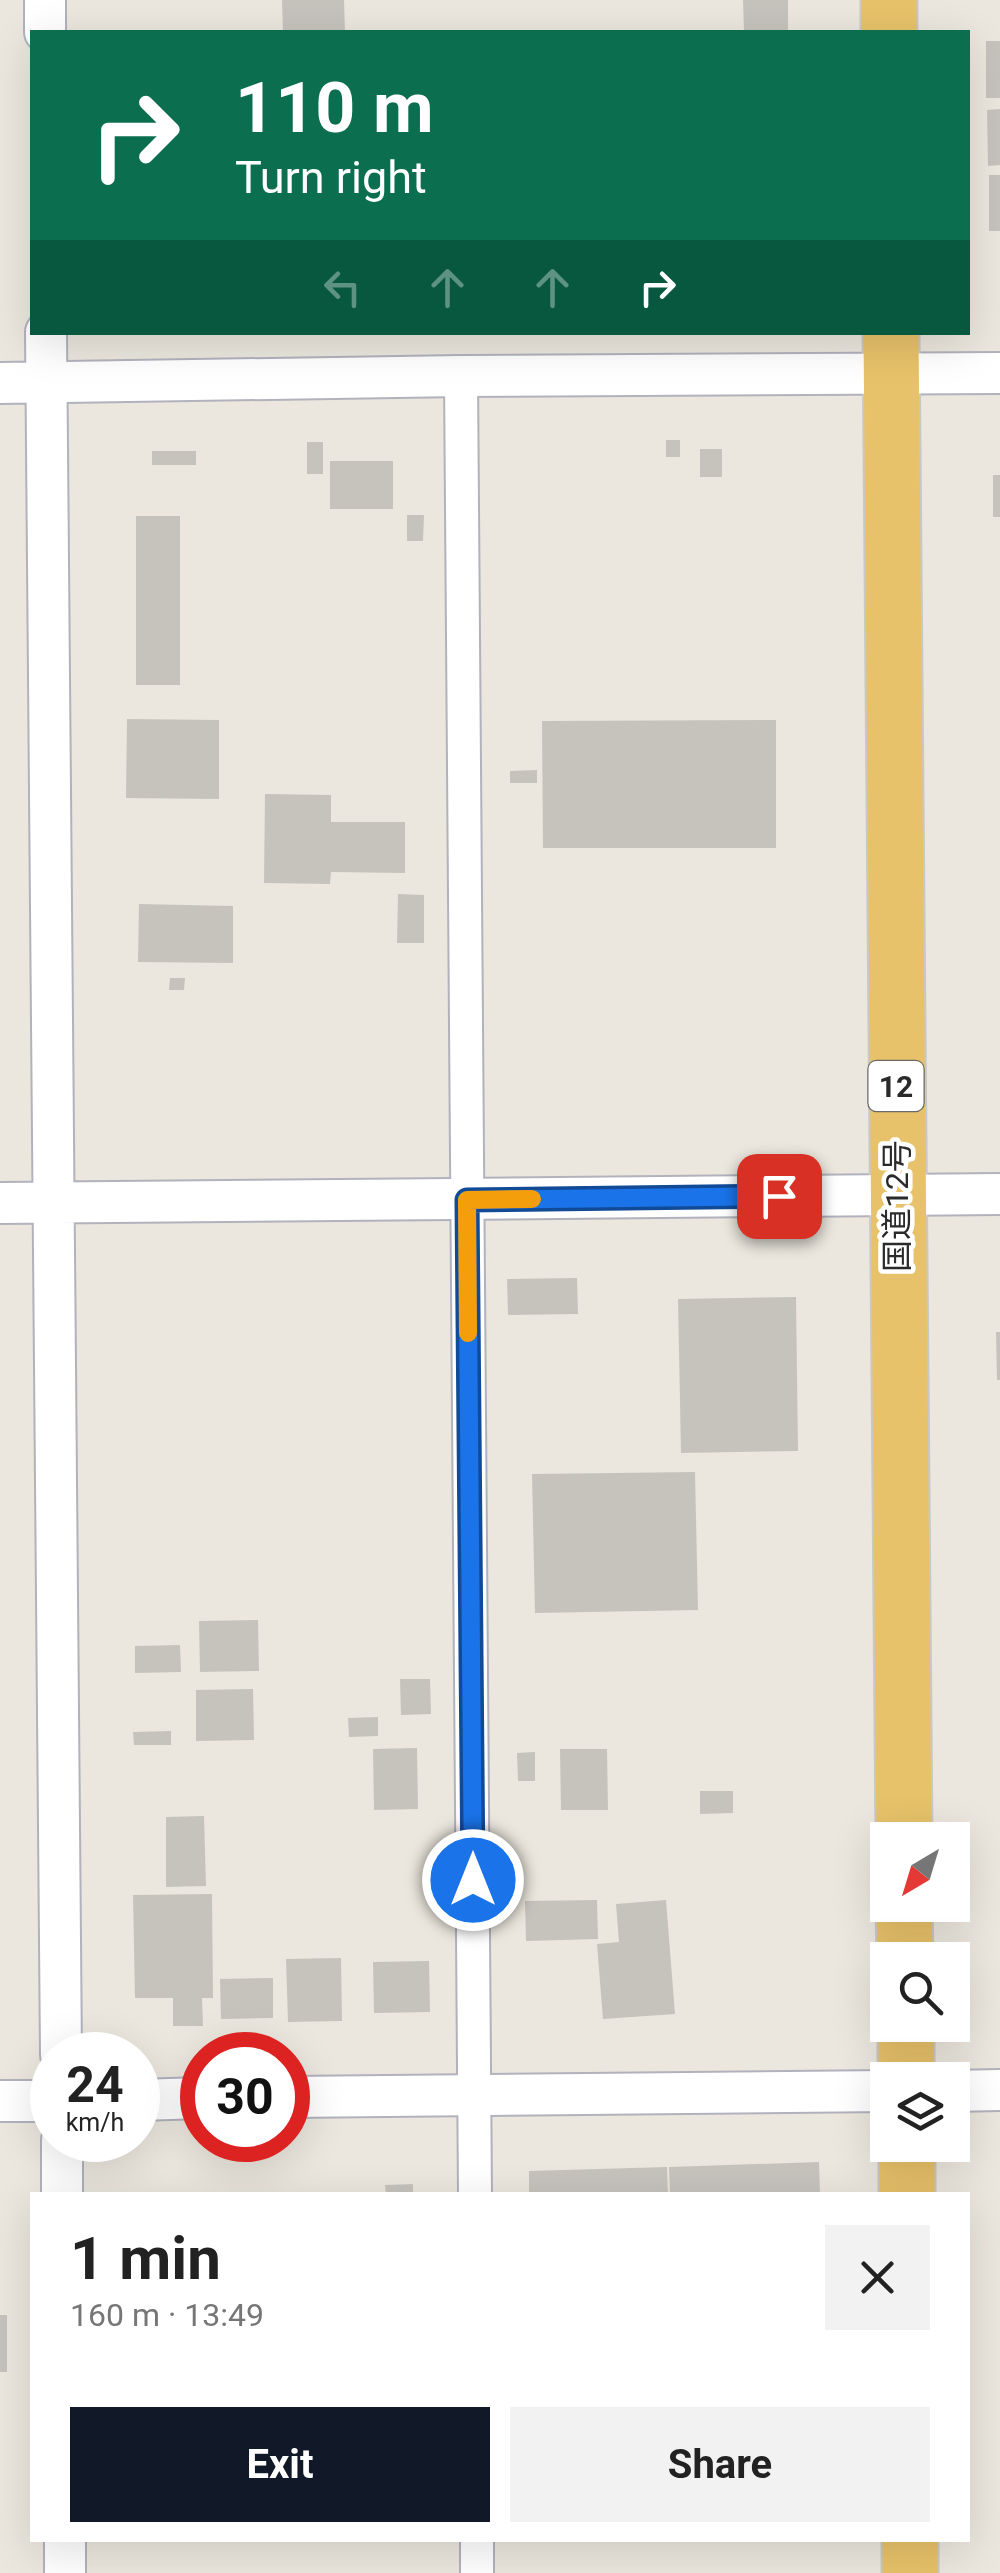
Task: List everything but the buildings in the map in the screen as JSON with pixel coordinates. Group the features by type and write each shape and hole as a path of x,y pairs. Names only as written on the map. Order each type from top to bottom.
{"highway":[{"path":"888,0 889,30"},
{"name":"国道12号","path":"892,354 904,1822"},
{"path":"907,2162 907,2192"},
{"path":"910,2542 910,2573"}],"street":[{"path":"45,0 45,30"},
{"path":"46,335 62,2032"},
{"path":"0,383 461,376 892,354 1000,373"},
{"path":"461,376 476,2192"},
{"path":"0,1203 1000,1194"},
{"path":"970,2091 1000,2090"},
{"path":"310,2096 870,2091"},
{"path":"0,2102 30,2102"},
{"path":"62,2162 62,2192"},
{"path":"65,2542 65,2573"},
{"path":"477,2542 477,2573"}],"slow traffic":[{"path":"468,1333 467,1200 532,1199"}],"route":[{"path":"473,1880 467,1200 779,1196"}]}
